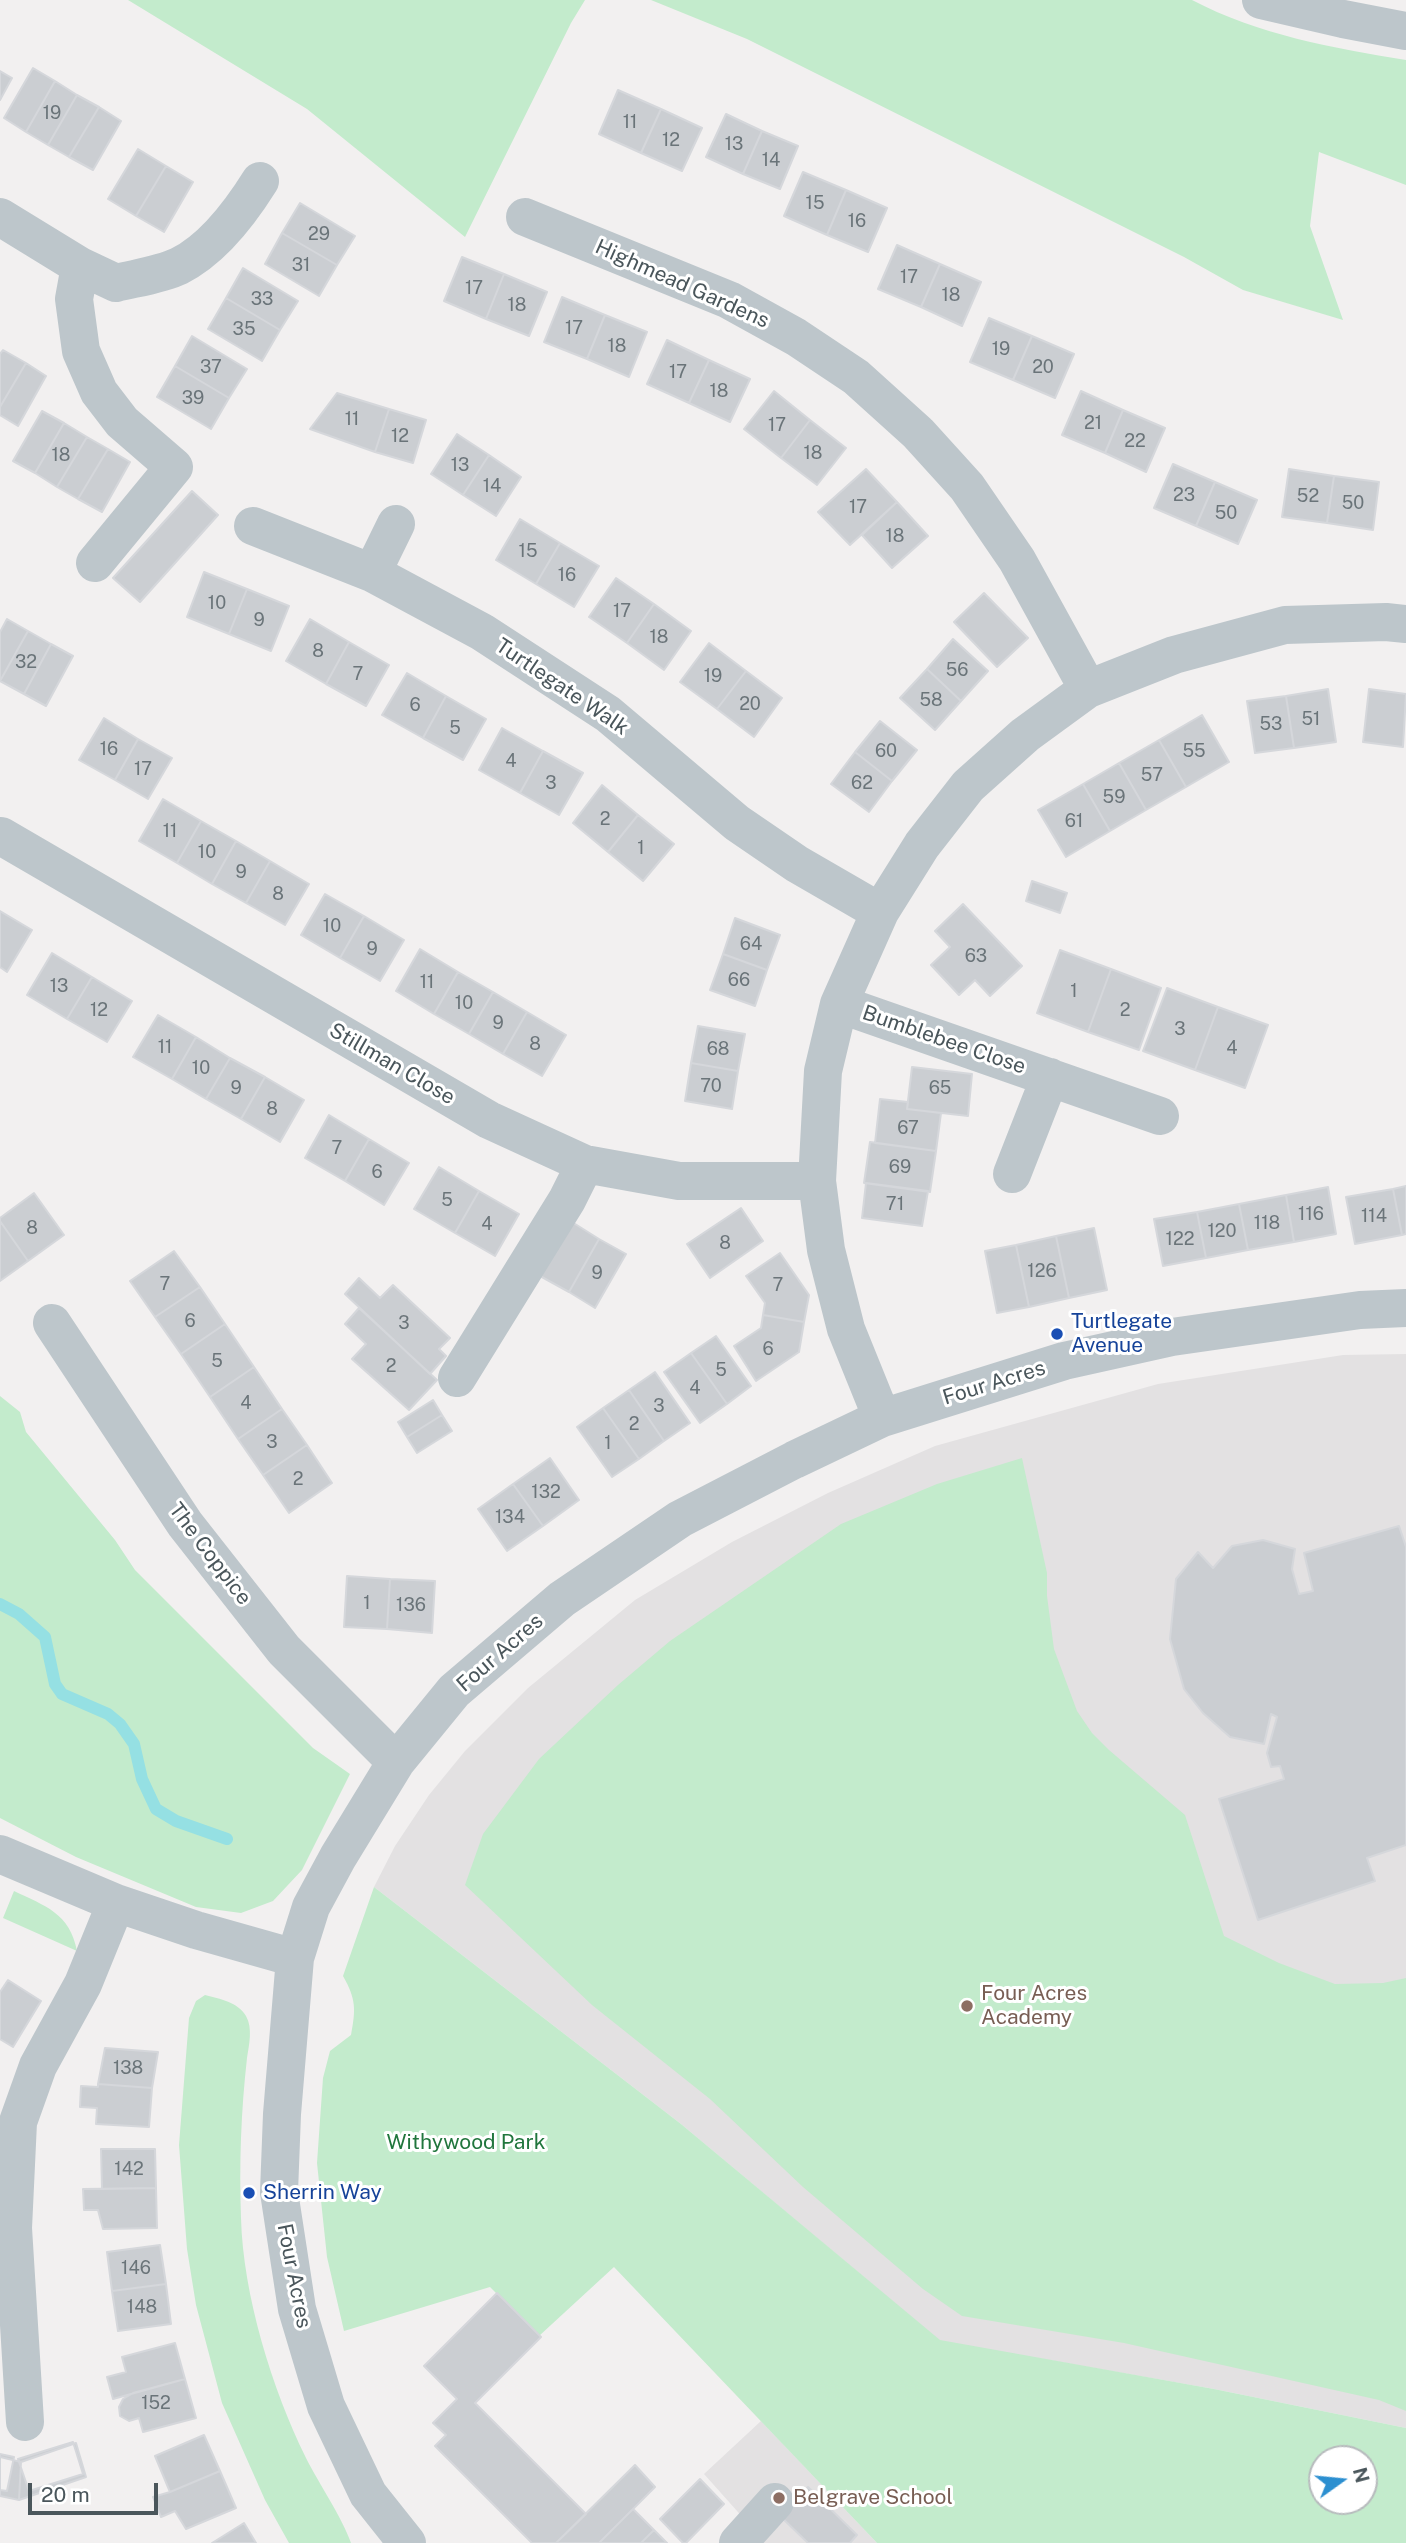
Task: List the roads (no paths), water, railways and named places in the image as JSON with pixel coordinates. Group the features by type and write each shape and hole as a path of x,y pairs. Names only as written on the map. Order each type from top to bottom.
{"street":[{"path":"1261,0 1406,31"},
{"path":"0,217 80,266 116,283 178,266 205,248 243,209 260,181"},
{"name":"Highmead Gardens","path":"525,217 729,300 796,337 856,377 918,433 967,488 1017,560 1088,690"},
{"path":"80,266 75,299 81,351 99,392 122,422 174,467 95,562"},
{"path":"372,573 396,524"},
{"name":"Turtlegate Walk","path":"253,526 372,573 482,632 608,714 737,823 797,864 880,912"},
{"path":"882,1418 846,1329 826,1250 817,1181 823,1071 839,1004 880,912 922,845 968,786 1025,735 1088,690 1174,655 1285,625 1386,622 1406,624"},
{"name":"Stillman Close","path":"1,836 489,1120 585,1164 679,1181 817,1181"},
{"name":"Bumblebee Close","path":"839,1004 1160,1116"},
{"name":"Bumblebee Close","path":"1012,1174 1050,1077"},
{"path":"457,1378 567,1200 585,1164"},
{"name":"Four Acres","path":"407,2543 368,2494 326,2406 297,2309 279,2192 282,2114 295,1958 311,1908 338,1857 396,1762 454,1691 562,1599 680,1519 882,1418 1064,1361 1172,1337 1360,1310 1406,1308"},
{"name":"The Coppice","path":"52,1323 185,1524 284,1650 396,1762"},
{"path":"0,1854 116,1903 196,1930 295,1958"},
{"path":"25,2422 13,2228 18,2122 38,2066 83,1984 116,1903"},
{"path":"738,2543 775,2502"}],"waterway":[{"path":"0,1604 19,1614 45,1637 55,1684 62,1694 108,1714 120,1724 134,1744 142,1779 156,1809 176,1821 227,1839"}],"place":[{"name":"Turtlegate Avenue","path":"1057,1334"},
{"name":"Four Acres Academy","path":"967,2006"},
{"name":"Sherrin Way","path":"249,2193"},
{"name":"Belgrave School","path":"779,2498"}],"park label":[{"name":"Withywood Park","path":"466,2143"}]}
